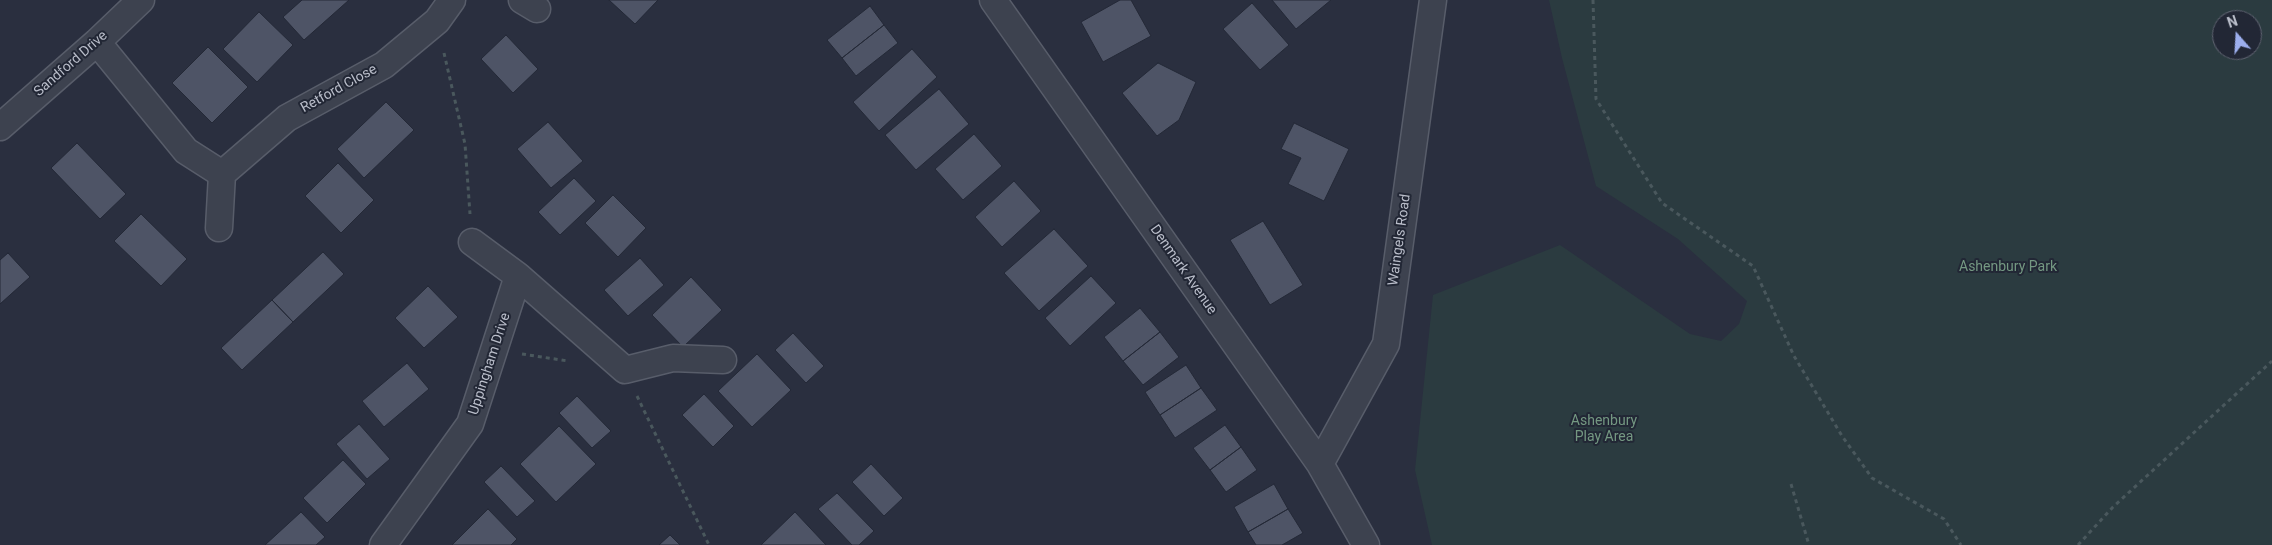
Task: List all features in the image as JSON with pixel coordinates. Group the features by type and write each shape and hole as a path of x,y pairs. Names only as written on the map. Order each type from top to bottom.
{"street":[{"name":"Sandford Drive","path":"0,127 97,42 141,0"},
{"name":"Retford Close","path":"222,174 287,118 384,65 437,21 452,0"},
{"name":"Waingels Road","path":"1320,464 1386,344 1433,0"},
{"name":"Denmark Avenue","path":"999,3 1320,464 1366,545"},
{"path":"97,42 186,151 222,174 219,228"},
{"path":"472,242 518,276 625,370 673,358 723,360"},
{"name":"Uppingham Drive","path":"383,545 470,424 518,276"}],"path":[{"path":"1593,0 1596,99 1662,203 1753,266 1794,356 1842,436 1872,478 1944,519 1961,545"},
{"path":"437,21 465,144 472,242"},
{"path":"495,350 569,362"},
{"path":"2078,545 2113,508 2272,360"},
{"path":"625,370 709,545"},
{"path":"1791,484 1809,545"}],"green space":[{"name":"Ashenbury Park","path":"1549,0 2272,0 2272,545 1432,545 1415,470 1433,295 1560,245 1690,334 1721,341 1739,324 1747,301 1678,239 1596,186 1562,58"}],"building":[{"path":"302,0 349,0 304,40 283,17"},
{"path":"609,0 658,0 635,24"},
{"path":"1120,0 1131,0 1151,36 1103,62 1081,22"},
{"path":"1272,0 1331,0 1296,29"},
{"path":"1252,3 1289,45 1260,70 1223,29"},
{"path":"870,6 884,25 842,58 827,40"},
{"path":"259,12 293,45 257,82 223,49"},
{"path":"884,25 898,43 856,76 842,58"},
{"path":"506,35 538,69 513,93 481,59"},
{"path":"208,47 248,87 212,123 172,83"},
{"path":"912,49 937,77 879,131 853,102"},
{"path":"1158,63 1196,82 1179,120 1157,136 1122,93"},
{"path":"939,89 969,124 916,170 885,135"},
{"path":"386,102 414,130 364,178 337,149"},
{"path":"548,122 583,161 551,188 517,149"},
{"path":"1294,123 1349,149 1324,201 1288,184 1301,158 1281,149"},
{"path":"974,134 1002,166 963,200 935,169"},
{"path":"77,143 126,194 100,219 51,168"},
{"path":"338,163 374,200 341,233 305,196"},
{"path":"574,178 596,201 560,235 538,212"},
{"path":"1014,181 1041,211 1002,247 975,217"},
{"path":"613,195 646,228 618,257 585,223"},
{"path":"141,214 187,259 161,286 114,241"},
{"path":"1263,221 1303,285 1270,305 1230,240"},
{"path":"1054,229 1088,266 1039,311 1004,273"},
{"path":"323,252 344,274 293,322 272,300"},
{"path":"8,253 30,277 0,304 0,260"},
{"path":"640,258 664,285 628,316 604,290"},
{"path":"1091,276 1116,303 1070,346 1045,318"},
{"path":"691,277 722,310 683,347 652,315"},
{"path":"428,286 458,317 424,348 395,318"},
{"path":"272,300 293,322 242,370 221,348"},
{"path":"1140,308 1160,332 1123,361 1104,337"},
{"path":"1160,332 1179,357 1143,385 1123,361"},
{"path":"793,333 824,366 806,383 775,350"},
{"path":"757,354 791,390 752,427 718,391"},
{"path":"407,363 429,389 384,427 362,401"},
{"path":"1186,365 1201,388 1160,415 1145,392"},
{"path":"1201,388 1217,410 1175,438 1160,415"},
{"path":"704,394 734,426 713,447 682,415"},
{"path":"577,396 611,431 592,448 559,413"},
{"path":"359,424 390,459 367,479 336,444"},
{"path":"1225,425 1241,447 1210,470 1193,448"},
{"path":"559,426 596,464 556,502 520,464"},
{"path":"1241,447 1257,470 1226,492 1210,470"},
{"path":"343,460 366,484 327,523 303,498"},
{"path":"871,464 903,498 884,516 852,482"},
{"path":"501,466 535,501 517,517 484,482"},
{"path":"1274,484 1288,509 1248,532 1234,507"},
{"path":"837,493 874,531 859,545 852,545 818,509"},
{"path":"488,509 517,539 511,545 452,545"},
{"path":"1288,509 1303,533 1282,545 1256,545 1248,532"},
{"path":"301,512 325,537 316,545 265,545"},
{"path":"795,512 826,545 761,545"},
{"path":"670,535 680,545 659,545"}],"park label":[{"name":"Ashenbury Play Area","path":"1604,430"}]}
